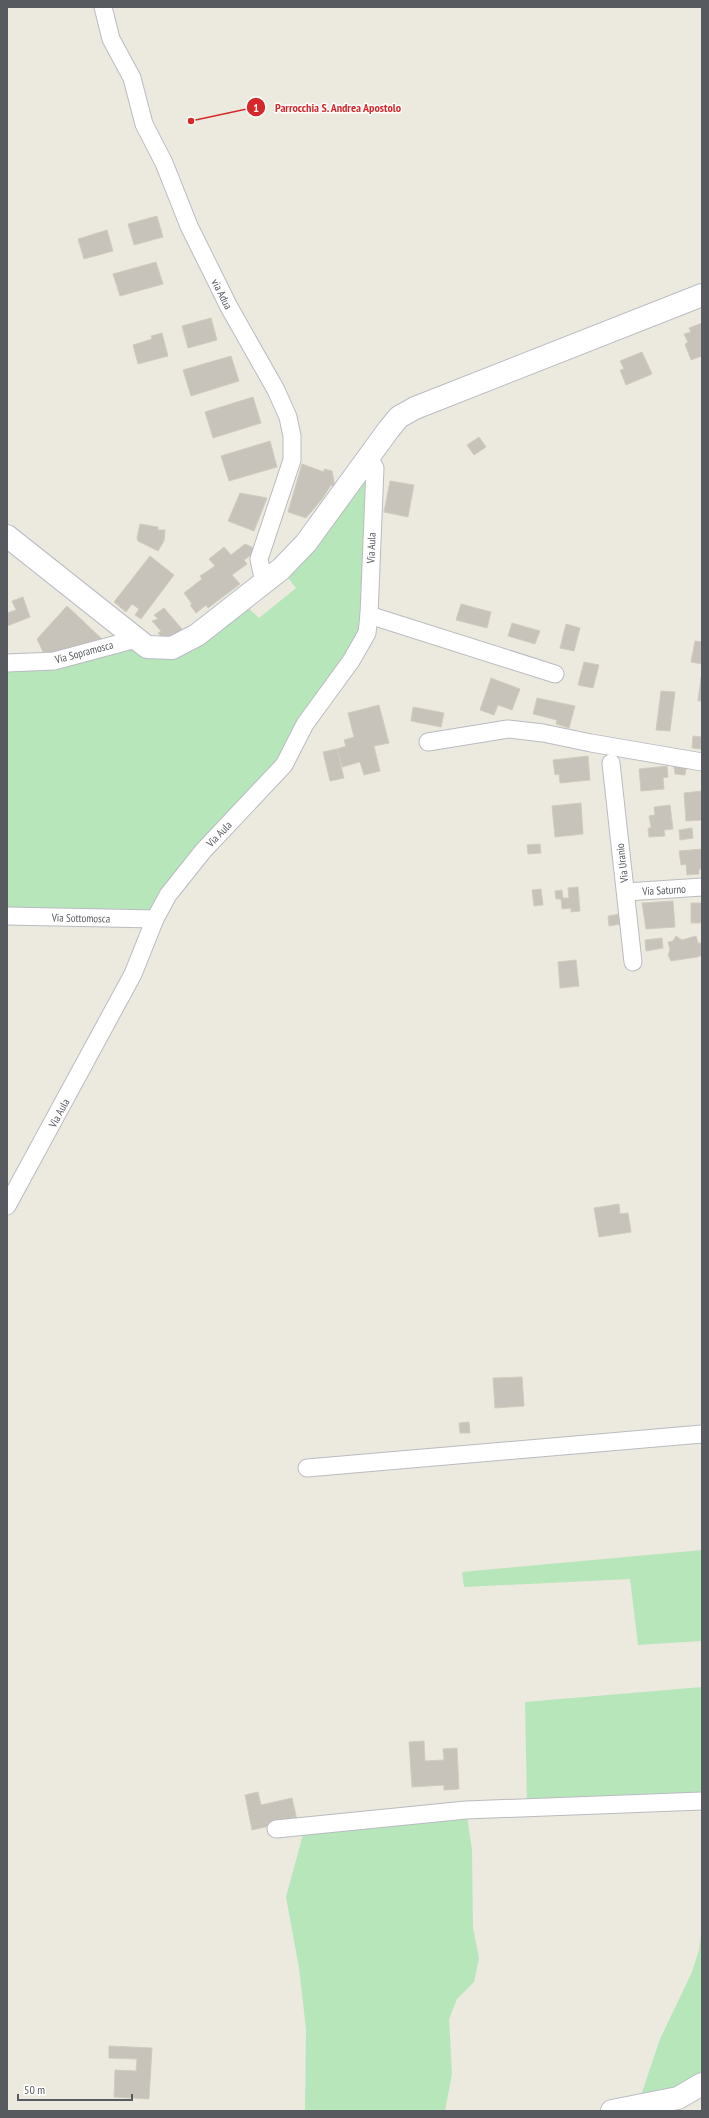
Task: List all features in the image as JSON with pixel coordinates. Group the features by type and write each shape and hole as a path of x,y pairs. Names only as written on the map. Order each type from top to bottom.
{"main road":[{"path":"7,536 147,647 172,648 197,635 281,569 306,543 368,456 399,417 415,408 702,295"},
{"path":"612,2111 654,2107 678,2098 702,2084"}],"street":[{"name":"via Adua","path":"103,7 111,39 132,78 144,124 164,163 189,226 229,308 276,390 288,417 292,436 292,460 259,559 264,583"},
{"name":"Via Aula","path":"7,1206 133,974 155,919 168,894 203,851 284,765 305,724 351,661 367,634 375,468 368,456"},
{"path":"369,615 555,674"},
{"name":"Via Sopramosca","path":"7,663 54,661 136,638"},
{"path":"428,742 508,729 542,733 702,762"},
{"name":"Via Uranio","path":"611,763 633,962"},
{"name":"Via Saturno","path":"626,892 702,887"},
{"name":"Via Sottomosca","path":"7,916 155,919"},
{"path":"307,1468 702,1434"},
{"path":"276,1829 466,1810 702,1800"}],"green space":[{"path":"368,456 369,615 305,724 155,919 7,916 7,662 136,639 172,648 241,601 259,618 296,588 281,569"},
{"path":"702,1550 702,1641 638,1645 630,1579 464,1587 462,1572"},
{"path":"702,1687 702,1801 527,1806 525,1702"},
{"path":"466,1810 472,1850 473,1928 479,1958 474,1982 457,1999 449,2019 452,2074 445,2111 305,2111 306,2029 299,1968 286,1897 305,1827"},
{"path":"702,1926 702,2084 637,2107 660,2039 692,1972 699,1950"}],"building":[{"path":"157,216 163,237 134,245 128,224"},
{"path":"107,230 113,251 84,259 78,239"},
{"path":"156,262 163,284 120,296 113,274"},
{"path":"211,318 217,340 188,348 182,326"},
{"path":"702,323 702,356 691,360 685,344 688,342 684,334 691,332 689,328"},
{"path":"162,333 168,356 138,364 133,345 152,339 151,336"},
{"path":"642,352 652,374 626,385 620,370 624,369 620,361"},
{"path":"231,356 239,381 191,396 183,370"},
{"path":"253,397 261,423 213,438 205,412"},
{"path":"479,437 486,447 474,455 467,445"},
{"path":"270,441 277,467 229,481 221,456"},
{"path":"302,464 324,472 324,469 332,471 335,487 331,485 322,499 306,518 288,512"},
{"path":"390,481 414,485 408,517 384,512"},
{"path":"240,493 267,498 254,531 228,521"},
{"path":"140,524 158,527 158,530 165,530 164,541 158,551 138,541 137,538"},
{"path":"245,544 254,548 251,555 244,560 247,564 232,575 240,584 208,608 206,605 196,613 190,605 192,604 184,593 202,579 200,576 215,566 209,559 224,547 231,555"},
{"path":"150,556 174,575 141,619 135,615 139,609 132,604 126,612 114,602"},
{"path":"23,597 30,617 7,626 7,613 16,610 12,601"},
{"path":"461,604 491,612 487,628 456,620"},
{"path":"67,606 103,640 45,656 37,639"},
{"path":"164,608 182,629 177,633 163,638 158,633 161,631 152,621 158,619 154,615"},
{"path":"512,623 540,631 535,644 508,636"},
{"path":"566,624 580,628 574,651 560,648"},
{"path":"695,641 702,642 702,664 691,662"},
{"path":"584,662 599,665 593,688 578,685"},
{"path":"701,677 702,701 698,701"},
{"path":"491,678 520,689 512,710 498,705 494,715 480,710"},
{"path":"661,691 675,692 670,731 656,730"},
{"path":"537,698 575,706 569,728 556,724 557,720 533,714"},
{"path":"379,705 389,743 374,746 380,771 364,775 360,762 342,767 337,749 346,746 344,740 354,737 348,713"},
{"path":"413,707 444,713 441,727 411,721"},
{"path":"693,736 702,737 702,749 692,748"},
{"path":"337,749 344,778 330,781 323,752"},
{"path":"588,756 590,780 560,783 559,774 555,775 553,760"},
{"path":"673,761 687,764 685,775 675,774"},
{"path":"667,766 668,777 663,778 664,789 641,791 639,769"},
{"path":"702,791 702,820 686,821 684,793"},
{"path":"581,803 583,834 555,837 552,806"},
{"path":"670,805 673,829 664,830 665,836 649,837 648,828 651,828 649,816 655,815 654,807"},
{"path":"692,828 693,838 680,840 679,830"},
{"path":"540,844 541,853 528,854 527,845"},
{"path":"702,849 702,869 699,869 699,874 687,875 686,864 681,865 679,851"},
{"path":"578,887 580,911 571,912 571,908 562,909 561,899 556,899 555,891 562,890 563,898 569,898 568,888"},
{"path":"541,889 543,905 534,906 532,890"},
{"path":"673,901 675,927 646,929 642,903"},
{"path":"691,903 702,903 702,923 691,923"},
{"path":"620,914 621,924 609,926 608,916"},
{"path":"676,936 682,940 696,936 698,943 702,943 702,955 671,961 668,955 670,950 668,942 673,941"},
{"path":"662,938 663,948 646,951 645,940"},
{"path":"576,960 579,986 560,988 558,962"},
{"path":"619,1204 620,1214 628,1213 631,1232 599,1237 594,1208"},
{"path":"522,1377 524,1406 495,1408 493,1378"},
{"path":"469,1422 470,1433 460,1433 459,1423"},
{"path":"424,1741 425,1761 444,1760 443,1749 457,1748 459,1789 444,1790 444,1785 412,1787 409,1742"},
{"path":"258,1792 261,1805 292,1798 297,1820 252,1830 245,1795"},
{"path":"109,2046 152,2048 149,2099 114,2097 115,2070 136,2071 137,2059 109,2058"}],"place":[{"name":"Parrocchia S. Andrea Apostolo","path":"191,121"}]}
